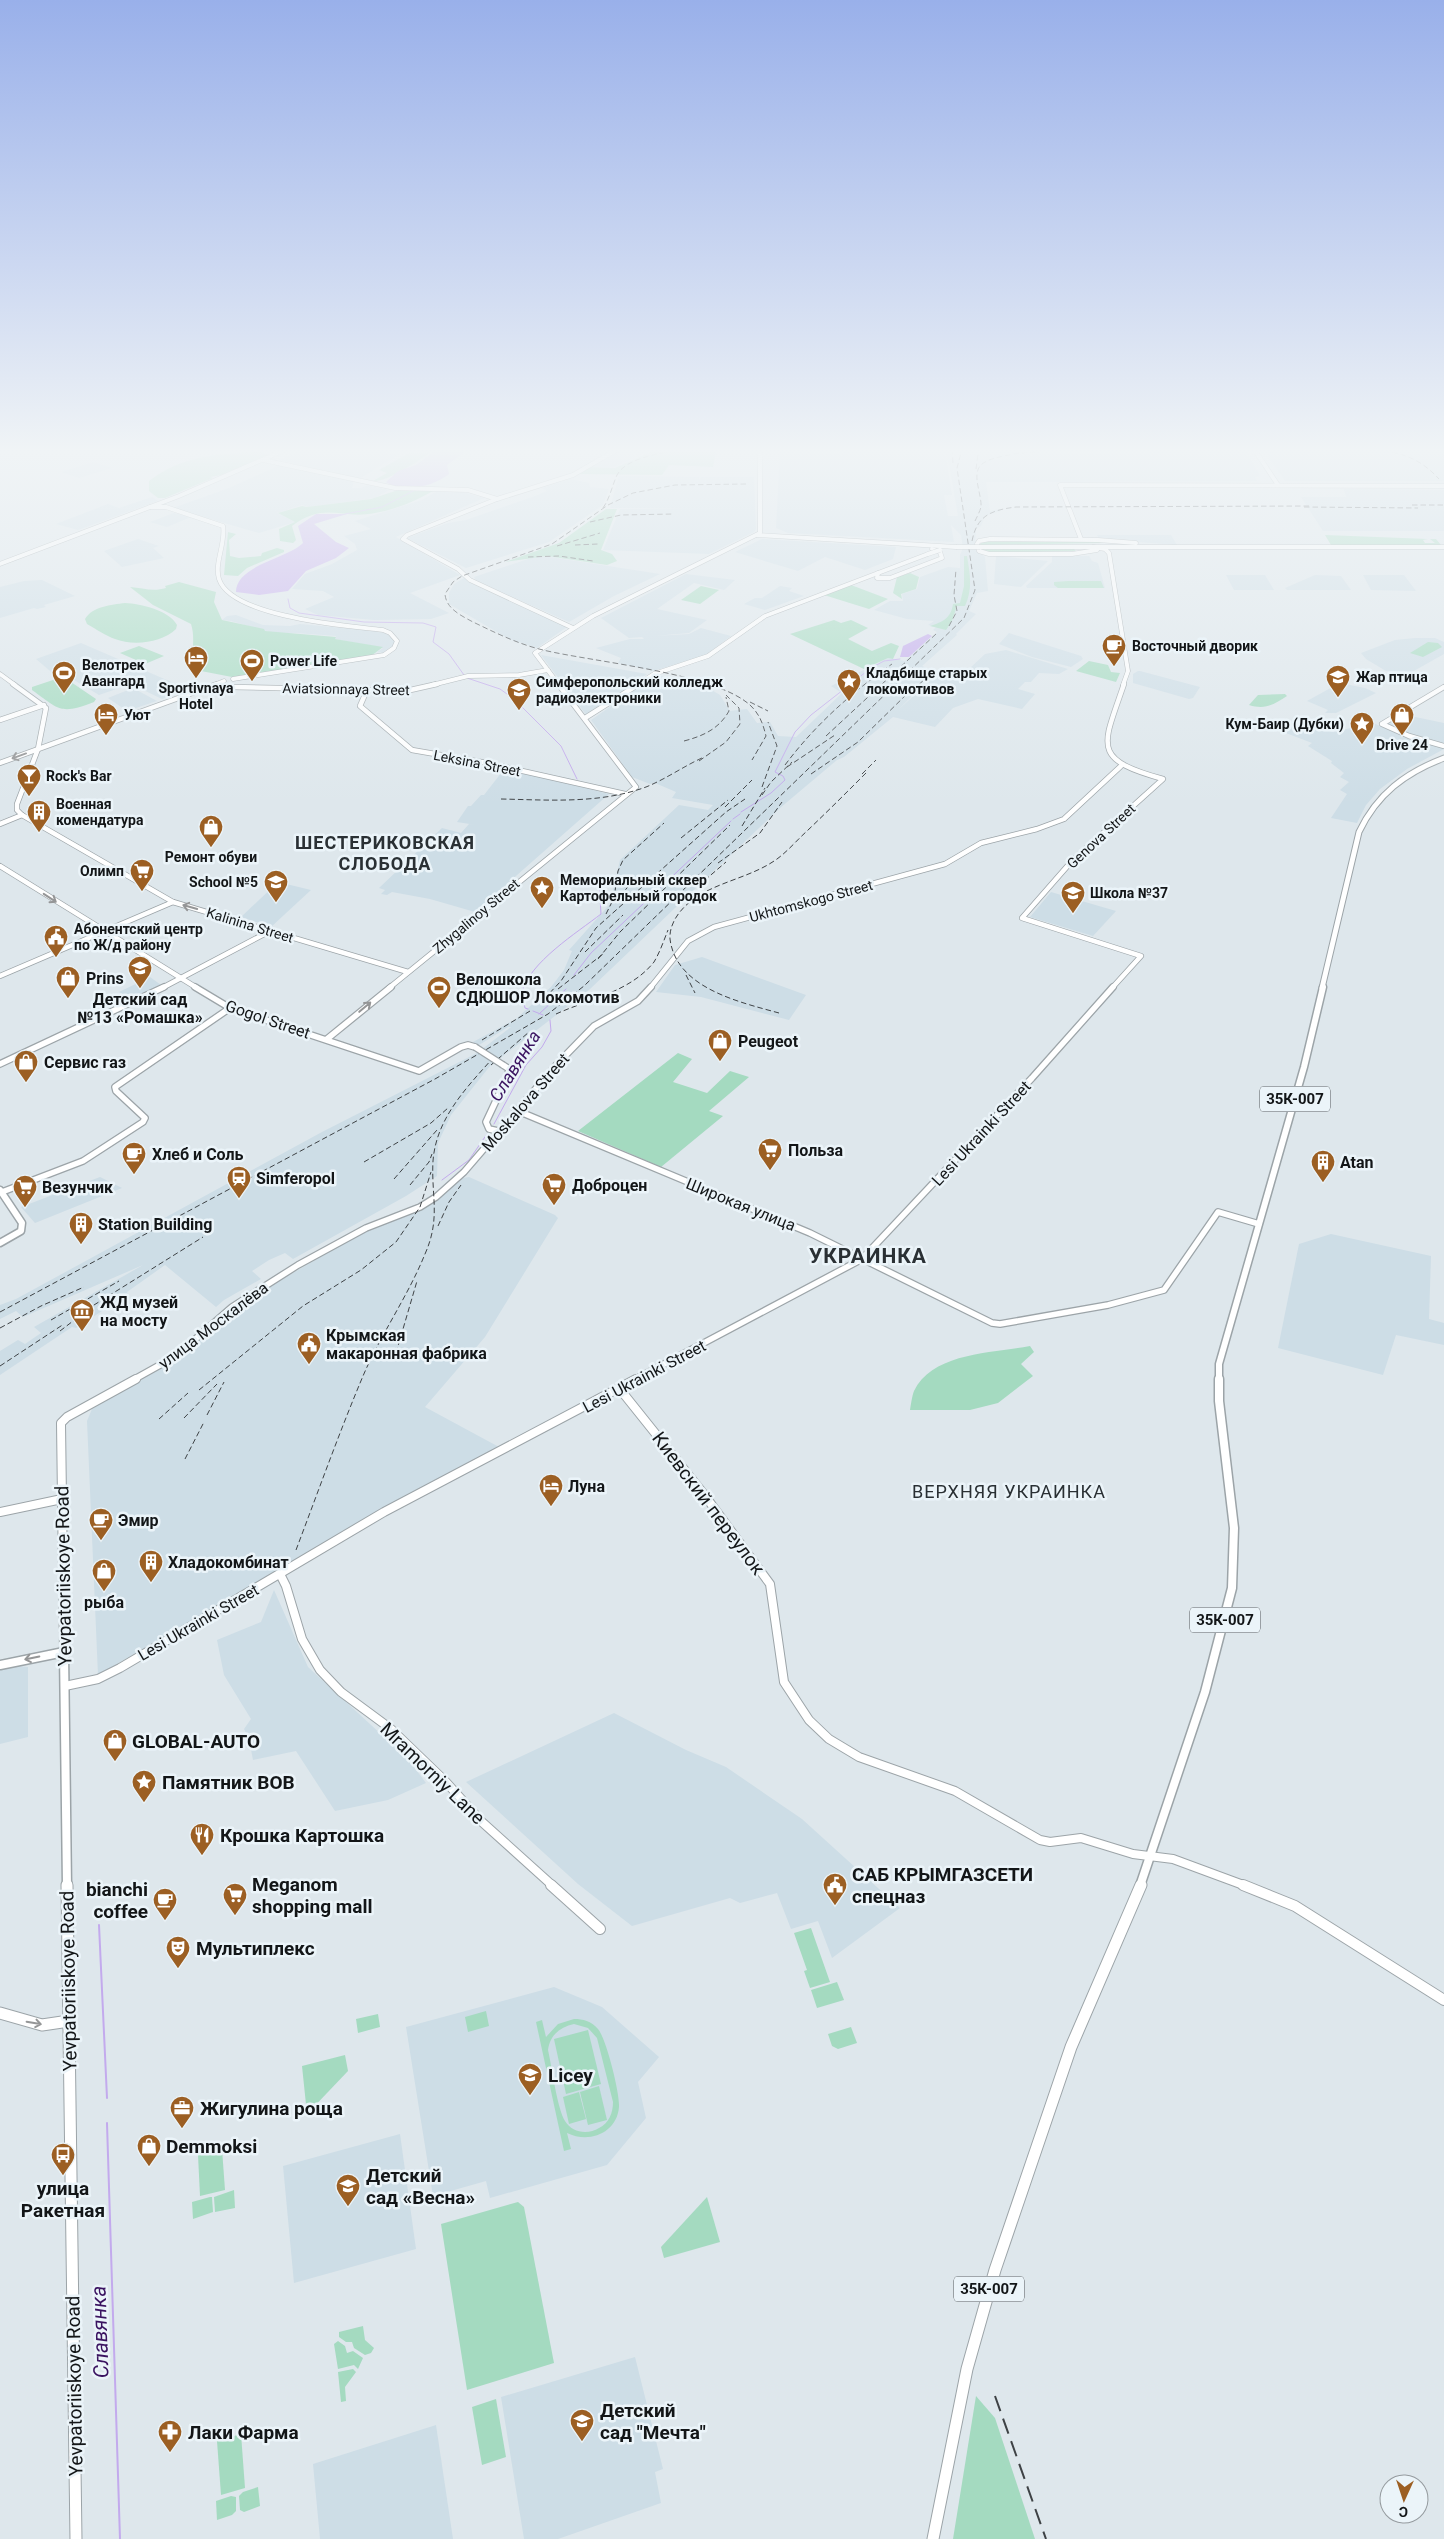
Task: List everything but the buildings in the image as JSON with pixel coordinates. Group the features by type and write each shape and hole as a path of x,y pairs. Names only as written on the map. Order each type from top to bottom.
{"main road":[{"path":"0,763 200,688 234,679 384,655 394,648 397,641 390,633 383,630 304,620 231,598 219,579 220,567"},
{"path":"455,567 470,580 573,628"},
{"path":"625,794 636,786 535,653 573,628 623,600 690,567"},
{"path":"585,718 591,717 654,674 708,656 761,618 891,567"},
{"path":"878,572 877,578 890,578 918,567"},
{"path":"958,858 981,843 1037,829 1064,818 1121,766 1109,752 1106,737 1128,671 1111,567"},
{"name":"Aviatsionnaya Street","path":"200,688 245,687 413,691 468,676 519,675 548,670"},
{"path":"0,674 44,705 46,711 38,749 17,804 18,810 22,815 0,824"},
{"path":"232,687 248,677"},
{"path":"234,679 245,687"},
{"path":"224,681 221,684 224,687"},
{"path":"1444,687 1382,724 1408,736 1444,746"},
{"name":"Leksina Street","path":"367,690 360,706 412,750 487,763 625,794"},
{"path":"0,720 44,705"},
{"name":"35К-007","path":"934,2539 967,2369 995,2270 1057,2083 1152,1856 1205,1692 1232,1588 1234,1528 1219,1394 1219,1364 1304,1067 1363,821 1375,802 1391,786 1410,773 1444,758"},
{"name":"Genova Street","path":"1121,766 1163,779 1036,898 1022,918 1141,956"},
{"name":"Zhygalinoy Street","path":"327,1039 625,794"},
{"name":"Kalinina Street","path":"22,815 173,902 408,972"},
{"name":"Gogol Street","path":"0,866 104,932 230,1008 419,1071 461,1047 468,1045 475,1047 509,1069 486,1122 489,1129 498,1131"},
{"path":"0,976 173,902"},
{"path":"0,1064 181,978 270,931"},
{"name":"Lesi Ukrainki Street","path":"65,1686 95,1680 105,1675 384,1512 862,1259 1032,1078 1141,956"},
{"name":"Moskalova Street","path":"61,1423 67,1417 176,1356 232,1307 298,1265 366,1228 420,1207 436,1197 464,1172 498,1131 594,1026 638,1001 674,960"},
{"path":"0,1243 21,1231 22,1224 1,1191 83,1161 143,1122 145,1118 115,1090 115,1087 230,1008"},
{"name":"Широкая улица","path":"518,1110 810,1233 992,1323 1000,1324 1108,1305 1164,1290 1218,1212 1259,1224"},
{"name":"Киевский переулок","path":"619,1388 738,1538 770,1584 780,1665 784,1682 809,1720 829,1739 858,1758 955,1791 1040,1840 1050,1842 1081,1838 1133,1854 1173,1859 1205,1869 1306,1912 1444,2000"},
{"name":"Yevpatoriiskoye Road","path":"61,1423 76,2539"},
{"path":"0,1512 62,1499"},
{"name":"Mramorniy Lane","path":"280,1574 286,1586 302,1639 320,1670 341,1692 390,1729 445,1781 482,1822 600,1929"},
{"path":"0,1665 64,1652"},
{"path":"0,2013 11,2018 42,2024 69,2022"}],"street":[{"name":"Ukhtomskogo Street","path":"674,960 688,941 714,927 810,902 958,858"}],"shaded area":[{"path":"314,567 306,571 288,591 259,595 236,592 238,583 244,575 253,569"},
{"path":"323,567 447,567 460,575 410,593 449,613 431,619 374,620 318,615 305,609 334,597 323,591 292,589 305,574"},
{"path":"503,567 618,567 660,574 614,596 569,622 476,581 474,577"},
{"path":"786,567 805,567 798,571"},
{"path":"857,567 871,567 865,570"},
{"path":"947,567 986,567 988,591 977,593 969,611 976,614 957,635 922,666 936,672 898,710 944,668 961,672 970,668 985,654 1006,650 1068,669 1059,674 1039,673 1031,682 1025,682 1018,689 1035,694 1022,709 978,699 953,708 935,727 893,717 844,757 837,760 780,808 590,989 490,1066 451,1115 438,1143 437,1176 406,1196 293,1259 285,1253 269,1260 252,1271 261,1279 224,1300 216,1307 165,1265 127,1292 128,1294 76,1328 72,1327 0,1375 0,1351 18,1340 25,1344 41,1333 34,1327 143,1265 23,1317 16,1311 0,1319 0,1305 16,1299 322,1132 477,1053 511,1027 479,1045 473,1042 516,1019 551,987 564,970 572,951 569,950 610,904 620,860 679,805 708,810 713,805 672,798 676,792 655,783 650,784 632,777 591,720 656,675 710,689 720,695 730,711 747,709 757,723 770,722 778,736 796,737 842,693 831,686 888,658 905,661 937,632 933,630 936,627 928,625 934,621 907,619 874,610 890,601 903,601 902,594 917,589 920,577"},
{"path":"995,567 1041,567 1021,587 994,584"},
{"path":"1046,567 1099,567 1105,588 1027,588 1026,586"},
{"path":"686,574 735,580 724,590 694,583 657,609 707,620 689,633 654,636 689,634 701,628 731,636 706,655 653,671 618,663 621,658 596,648 630,639 644,639 642,637 629,638 601,618"},
{"path":"1226,575 1265,575 1274,590 1234,590"},
{"path":"1315,575 1341,576 1351,590 1287,590 1285,588"},
{"path":"1363,575 1404,575 1416,591 1371,590"},
{"path":"464,578 567,627 537,648 509,639 449,604 449,593 454,584"},
{"path":"42,580 75,596 44,605 46,607 34,608 0,618 0,587 24,581"},
{"path":"780,586 792,588 789,591 804,596 765,610 744,604 755,598 762,598"},
{"path":"236,615 263,625 290,626 300,624 374,631 389,634 394,640 394,646 383,653 377,652 383,648 335,639 336,636 273,633 222,620 227,616"},
{"path":"1009,633 1081,656 1083,659 1071,667 1032,657 999,644"},
{"path":"928,634 932,636 909,657 900,657 903,646"},
{"path":"1435,638 1444,642 1444,654 1412,672 1386,671 1366,659 1361,653 1395,640"},
{"path":"81,643 183,687 183,691 162,699 131,684 99,695 64,674 56,676 36,659"},
{"path":"541,655 647,674 587,716"},
{"path":"1138,671 1200,687 1193,698 1189,699 1133,683 1133,674"},
{"name":"Жар птица","path":"1345,684 1365,688 1376,693 1336,713 1325,713 1328,710 1307,701 1336,685"},
{"path":"133,688 157,701 127,711 108,698"},
{"path":"1401,714 1444,723 1444,743 1422,740 1386,724"},
{"path":"1297,719 1333,732 1373,723 1414,740 1444,749 1407,769 1380,789 1366,805 1357,823 1331,818 1347,794 1340,790 1349,782 1340,777 1344,773 1331,763 1332,761 1308,746 1312,743 1278,730"},
{"path":"505,768 609,794 475,912 430,899 392,892 387,895 381,894 385,890 379,888 442,828 461,833 469,824 476,825 457,822 468,806 471,806 481,795 484,795"},
{"name":"School №5","path":"278,882 311,890 271,927 241,917"},
{"name":"Школа №37","path":"1051,892 1116,911 1093,936 1030,917"},
{"path":"702,957 806,995 789,1020 701,997 656,992 675,965"},
{"name":"Детский сад №13 «Ромашка»","path":"150,977 161,985 131,999 119,992"},
{"path":"100,1177 122,1188 35,1223 21,1207"},
{"path":"469,1177 558,1218 485,1337 425,1407 499,1447 386,1507 98,1675 87,1421 92,1409 171,1362 227,1314 267,1288 369,1229 431,1205 463,1178"},
{"path":"1331,1234 1431,1256 1429,1319 1444,1323 1444,1345 1396,1335 1383,1375 1278,1348 1299,1244"},
{"path":"274,1590 308,1667 408,1759 426,1783 388,1800 335,1811 296,1751 253,1760 249,1739 244,1729 251,1719 224,1675 217,1640 261,1622"},
{"path":"17,1666 28,1667 28,1737 0,1744 0,1669"},
{"path":"614,1713 686,1750 726,1767 802,1819 900,1908 832,1958 818,1921 791,1929 777,1893 740,1903 730,1898 632,1926 578,1884 466,1782"},
{"name":"Licey","path":"554,1987 602,2007 659,2057 638,2082 646,2118 607,2165 490,2198 486,2181 433,2196 406,2027"},
{"name":"Детский сад «Весна»","path":"400,2134 416,2249 294,2283 283,2166"},
{"name":"Детский сад \"Мечта\"","path":"635,2357 663,2469 655,2472 661,2503 558,2539 524,2539 501,2397"},
{"path":"436,2425 453,2539 320,2539 313,2464"}],"green space":[{"path":"225,567 248,567 238,576 224,575"},
{"path":"964,567 969,567 969,594 965,606 957,606 952,621 946,630 930,626 946,619 953,604 960,603 964,586"},
{"path":"910,573 919,577 916,589 901,594 902,599 893,593 897,577"},
{"path":"1101,581 1104,588 1058,588 1054,585 1054,582"},
{"path":"179,582 216,592 214,602 222,620 264,629 265,631 336,637 335,639 383,647 371,656 232,677 201,671 194,658 191,624 153,605 130,587 157,590"},
{"path":"851,585 888,599 869,609 824,595"},
{"path":"701,586 719,590 700,604 681,600"},
{"path":"125,603 146,606 168,615 177,625 176,629 163,637 139,643 112,638 87,624 85,619 93,611"},
{"path":"834,620 841,623 851,620 868,628 848,639 872,651 891,643 899,646 893,659 888,658 864,669 790,634"},
{"path":"1428,642 1438,643 1442,647 1423,657 1410,653"},
{"path":"139,646 164,656 145,664 120,653"},
{"path":"1089,661 1108,665 1111,672 1120,673 1116,682 1076,671"},
{"name":"Велотрек Авангард","path":"59,678 65,678 96,699 94,702 83,706 67,709 55,706 32,690 32,687"},
{"path":"1285,694 1287,696 1269,706 1249,705 1258,695"},
{"path":"678,1053 692,1059 673,1082 707,1093 730,1071 749,1077 709,1111 723,1116 661,1167 578,1131"},
{"path":"1030,1346 1034,1352 1021,1364 1033,1376 998,1403 970,1410 910,1410 914,1391 923,1378 935,1368 966,1356"},
{"path":"811,1928 830,1982 810,1988 804,1971 807,1970 794,1933"},
{"path":"837,1982 844,2000 817,2008 811,1990"},
{"path":"486,2011 489,2026 468,2032 465,2017"},
{"path":"378,2014 380,2027 358,2033 356,2019"},
{"path":"581,2019 590,2022 598,2029 608,2054 619,2100 617,2116 607,2130 600,2134 584,2137 567,2133 571,2149 564,2151 536,2022 542,2020 546,2037 558,2024","holes":["574,2024 588,2028 597,2038 613,2102 611,2114 602,2126 590,2132 580,2132 568,2125 562,2115 548,2050 553,2036 564,2027"]},
{"path":"851,2027 857,2043 838,2049 832,2046 828,2034"},
{"path":"588,2030 601,2084 566,2094 554,2039"},
{"path":"345,2055 348,2071 307,2114 302,2066"},
{"path":"599,2086 607,2120 588,2125 580,2092"},
{"path":"579,2092 586,2119 569,2124 563,2097"},
{"path":"222,2149 225,2190 200,2196 198,2155"},
{"path":"234,2190 235,2208 215,2212 214,2197"},
{"path":"212,2197 213,2212 193,2219 192,2202"},
{"path":"707,2197 720,2242 664,2258 661,2247"},
{"path":"518,2202 524,2207 554,2363 467,2390 441,2224"},
{"path":"363,2326 365,2340 374,2348 371,2353 365,2355 354,2348 352,2342 346,2342 339,2337 339,2332"},
{"path":"338,2341 345,2346 347,2353 353,2351 363,2358 358,2369 354,2365 338,2369 334,2344"},
{"path":"353,2369 356,2372 345,2387 346,2401 341,2402 338,2372"},
{"path":"976,2396 995,2418 1035,2539 953,2539"},
{"path":"496,2399 506,2457 482,2465 472,2407"},
{"path":"241,2434 245,2488 221,2495 217,2441"},
{"path":"258,2487 260,2506 244,2512 240,2510 239,2496 243,2492"},
{"path":"231,2496 236,2497 236,2511 232,2515 217,2520 216,2501"}],"waterway":[{"name":"Славянка","path":"288,599 290,608 299,613 364,622 423,623 436,627 433,642 449,654 464,675"},
{"path":"741,812 771,793 785,780 783,776 775,772 795,732 811,715 871,668 884,661 900,659"},
{"name":"Славянка","path":"467,678 500,689 514,699 561,746 577,779"},
{"path":"733,819 740,814"},
{"path":"574,975 591,953 731,821"},
{"name":"Славянка","path":"528,1009 525,1008 522,993 526,982 534,971 555,949 601,914 599,881"},
{"path":"539,1014 566,989"},
{"name":"Славянка","path":"533,1011 539,1014"},
{"name":"Славянка","path":"494,1124 526,1065 542,1047 551,1031 550,1020"},
{"name":"Славянка","path":"442,1180 469,1160 487,1134"},
{"name":"Славянка","path":"99,1925 107,2098"},
{"name":"Славянка","path":"107,2123 120,2539"}],"railway":[{"path":"486,567 462,576 453,582 445,594 451,608 473,622 525,645 683,677 711,685 734,695 754,709 761,720 765,732 766,736 752,760"},
{"path":"0,1312 435,1079 548,1014 584,986 964,618 975,590 972,567"},
{"path":"949,626 957,611 954,595 956,569"},
{"path":"826,736 936,634"},
{"path":"785,765 834,710 892,664"},
{"path":"907,696 930,674"},
{"path":"811,774 858,742 911,690"},
{"path":"699,761 726,742 740,724 739,708 726,695"},
{"path":"684,741 698,737 720,723 729,711 726,697"},
{"path":"750,702 768,711"},
{"path":"762,787 777,746 768,722"},
{"path":"787,767 835,735"},
{"path":"501,799 574,800 611,796 646,787 704,757"},
{"path":"862,774 876,760"},
{"path":"762,795 771,782 792,762"},
{"path":"779,1013 729,998 697,981 684,970 675,956 670,939 674,921 681,910 695,898 715,887 757,870 781,856 867,772"},
{"path":"725,807 752,780"},
{"path":"742,826 765,788"},
{"path":"544,999 561,981 596,928 726,812 745,799"},
{"path":"681,838 728,800"},
{"path":"718,863 760,833 782,802"},
{"path":"606,914 614,898 618,871 623,860 664,823"},
{"path":"600,956 620,932 730,825"},
{"path":"698,886 726,862"},
{"path":"615,903 634,879"},
{"path":"585,952 623,915"},
{"path":"556,1014 608,994 633,981 654,962 668,930"},
{"path":"558,989 600,956"},
{"path":"686,975 695,993"},
{"path":"482,1040 530,1011"},
{"path":"491,1065 529,1032"},
{"path":"296,1550 363,1376 411,1285 430,1241 434,1218 433,1161 440,1131 454,1105 493,1058"},
{"path":"364,1162 431,1123 448,1108"},
{"path":"394,1179 437,1130"},
{"path":"410,1185 429,1162 432,1154"},
{"path":"199,1390 303,1306 361,1270 396,1242 420,1207 431,1172"},
{"path":"438,1226 449,1202 461,1185"},
{"path":"60,1331 94,1305 203,1237"},
{"path":"51,1320 119,1281"},
{"path":"396,1353 417,1281"},
{"path":"0,1328 41,1306 84,1287"},
{"path":"0,1366 64,1324"},
{"path":"207,1415 224,1382"},
{"path":"184,1418 217,1384"},
{"path":"159,1419 188,1393"},
{"path":"185,1459 204,1422"},
{"path":"995,2396 1046,2539"}],"place":[{"name":"Восточный дворик","path":"1114,667"},
{"name":"Sportivnaya Hotel","path":"196,679"},
{"name":"Power Life","path":"252,682"},
{"name":"Велотрек Авангард","path":"64,694"},
{"name":"Жар птица","path":"1338,698"},
{"name":"Кладбище старых локомотивов","path":"849,702"},
{"name":"Симферопольский колледж радиоэлектроники","path":"519,711"},
{"name":"Уют","path":"106,736"},
{"name":"Drive 24","path":"1402,736"},
{"name":"Кум-Баир (Дубки)","path":"1362,745"},
{"name":"Rock's Bar","path":"29,797"},
{"name":"Военная комендатура","path":"39,833"},
{"name":"Ремонт обуви","path":"211,848"},
{"name":"Олимп","path":"142,892"},
{"name":"School №5","path":"276,903"},
{"name":"Мемориальный сквер Картофельный городок","path":"542,909"},
{"name":"Школа №37","path":"1073,914"},
{"name":"Абонентский центр по Ж/д району","path":"56,958"},
{"name":"Детский сад №13 «Ромашка»","path":"140,989"},
{"name":"Prins","path":"68,999"},
{"name":"Велошкола СДЮШОР Локомотив","path":"439,1009"},
{"name":"Peugeot","path":"720,1062"},
{"name":"Сервис газ","path":"26,1083"},
{"name":"Польза","path":"770,1171"},
{"name":"Хлеб и Соль","path":"134,1175"},
{"name":"Atan","path":"1323,1183"},
{"name":"Simferopol","path":"239,1199"},
{"name":"Доброцен","path":"554,1206"},
{"name":"Везунчик","path":"25,1208"},
{"name":"Station Building","path":"81,1245"},
{"name":"ЖД музей на мосту","path":"82,1332"},
{"name":"Крымская макаронная фабрика","path":"309,1365"},
{"name":"Луна","path":"551,1507"},
{"name":"Эмир","path":"101,1541"},
{"name":"Хладокомбинат","path":"151,1583"},
{"name":"рыба","path":"104,1592"},
{"name":"GLOBAL-AUTO","path":"115,1762"},
{"name":"Памятник ВОВ","path":"144,1803"},
{"name":"Крошка Картошка","path":"202,1856"},
{"name":"САБ КРЫМГАЗСЕТИ спецназ","path":"835,1906"},
{"name":"Meganom shopping mall","path":"235,1916"},
{"name":"bianchi coffee","path":"165,1921"},
{"name":"Мультиплекс","path":"178,1969"},
{"name":"Licey","path":"530,2096"},
{"name":"Жигулина роща","path":"182,2129"},
{"name":"Demmoksi","path":"149,2167"},
{"name":"улица Ракетная","path":"63,2176"},
{"name":"Детский сад «Весна»","path":"348,2207"},
{"name":"Детский сад \"Мечта\"","path":"582,2442"},
{"name":"Лаки Фарма","path":"170,2453"}],"district":[{"name":"ШЕСТЕРИКОВСКАЯ СЛОБОДА","path":"385,853"},
{"name":"УКРАИНКА","path":"868,1256"},
{"name":"ВЕРХНЯЯ УКРАИНКА","path":"1009,1492"}]}
